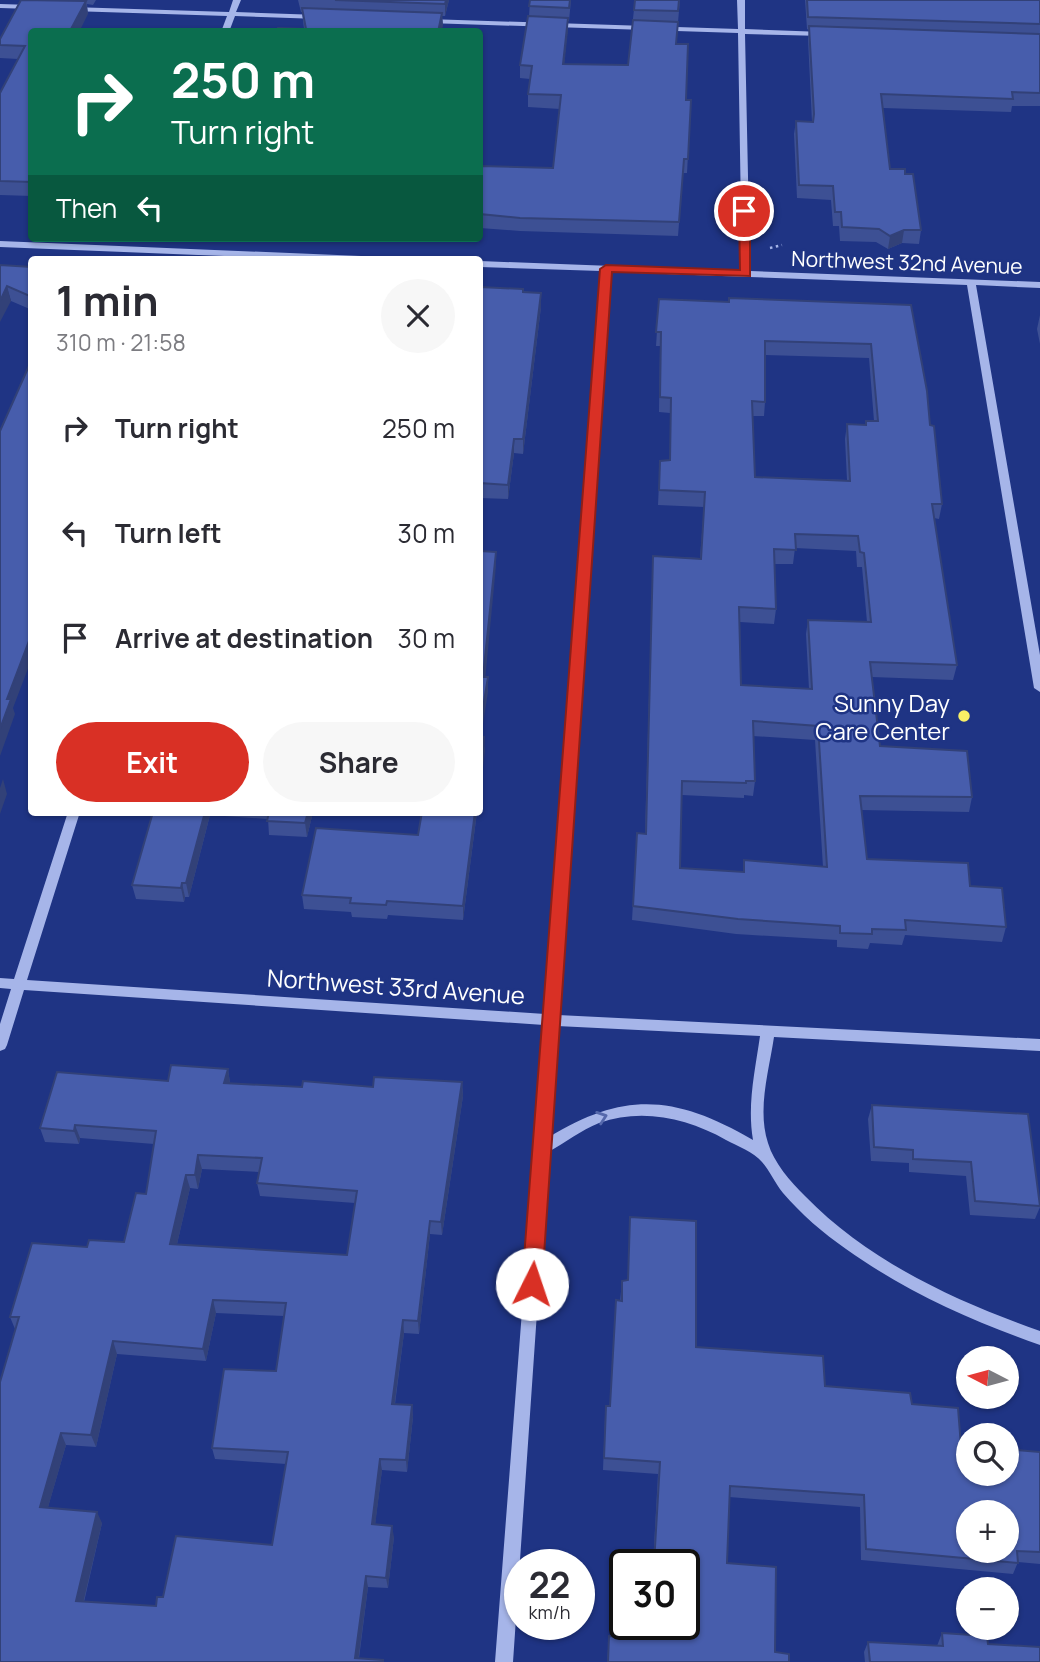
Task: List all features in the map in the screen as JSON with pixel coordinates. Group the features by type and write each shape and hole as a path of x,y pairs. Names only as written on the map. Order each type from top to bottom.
{"street":[{"path":"227,28 237,0"},
{"path":"741,0 746,273"},
{"path":"0,6 41,7"},
{"path":"55,8 329,18"},
{"path":"412,20 835,34"},
{"path":"140,250 143,242"},
{"path":"0,244 233,256"},
{"name":"Northwest 32nd Avenue","path":"483,264 1040,285"},
{"path":"504,1662 606,269"},
{"path":"971,282 1040,688"},
{"path":"0,1045 73,816"},
{"name":"Northwest 33rd Avenue","path":"0,983 553,1020 1040,1045"},
{"path":"765,1155 758,1120 768,1030"},
{"path":"542,1149 592,1120 618,1111 662,1111 701,1119 765,1155 803,1203 880,1264 962,1309 1040,1338"}],"path":[{"path":"766,249 782,245"}],"building":[{"path":"21,0 86,1 72,28 28,28 28,182 0,181 0,93 25,46 0,45 0,39"},
{"path":"335,0 446,0 445,4"},
{"path":"530,0 570,0 569,8 529,6"},
{"path":"635,0 679,0 678,11 634,10"},
{"path":"807,0 1040,0 1040,24 808,17"},
{"path":"302,8 442,13 439,28 306,28"},
{"path":"528,16 568,18 563,64 628,65 633,20 678,22 676,44 688,44 686,100 691,100 688,159 684,159 679,222 520,218 483,214 483,166 553,168 561,95 528,94 532,66 520,65"},
{"path":"809,26 1040,34 1040,93 1012,92 1013,99 881,94 890,169 905,169 905,174 913,174 921,230 904,230 890,236 879,229 842,227 841,212 835,212 833,186 799,185 796,121 813,122 814,114"},
{"path":"0,265 28,267 28,295 7,286 0,301"},
{"path":"483,287 523,289 523,292 541,293 523,439 514,439 508,485 483,483"},
{"path":"729,298 911,305 927,391 930,425 934,426 942,504 932,504 957,665 870,662 880,746 967,751 972,797 860,796 867,859 968,863 970,886 1002,888 1006,927 905,920 906,930 872,929 872,934 840,933 840,926 738,919 633,906 637,833 646,834 653,556 701,559 705,492 659,490 660,461 670,460 671,398 660,397 661,332 656,332 659,299 729,302","holes":["765,341 871,344 878,421 866,421 866,425 847,424 850,481 755,477 752,401 765,402","795,534 858,536 860,552 864,553 871,622 808,620 812,689 741,685 739,607 776,609 774,549 796,550","753,721 818,726 827,867 744,860 744,872 680,868 682,781 755,781"]},
{"path":"28,368 28,644 7,699 11,699 0,729 0,431"},
{"path":"483,551 496,552 483,677"},
{"path":"483,677 488,677 483,708"},
{"path":"152,816 204,816 186,883 182,883 181,888 132,885"},
{"path":"268,816 307,816 305,823 267,821"},
{"path":"421,816 474,816 463,906 387,901 386,905 350,903 351,898 302,895 316,828 418,835"},
{"path":"171,1065 228,1069 224,1083 302,1087 303,1081 373,1087 374,1077 462,1082 441,1222 430,1221 418,1321 403,1320 392,1404 412,1405 406,1460 380,1459 372,1524 392,1526 386,1578 366,1576 355,1658 383,1662 0,1662 0,1382 19,1317 10,1317 32,1243 87,1247 89,1240 124,1242 136,1193 146,1194 156,1131 75,1125 74,1131 40,1128 57,1072 168,1081","holes":["198,1155 262,1158 257,1183 357,1191 347,1255 170,1244 186,1175 195,1175","213,1300 286,1303 276,1371 224,1369 212,1448 288,1452 272,1545 176,1536 163,1597 157,1597 156,1606 76,1601 97,1512 40,1507 61,1433 91,1435 113,1341 203,1349"]},
{"path":"872,1105 1028,1114 1040,1206 975,1201 971,1162 913,1159 913,1150 874,1147"},
{"path":"630,1217 696,1221 696,1347 823,1356 825,1386 910,1393 912,1404 956,1408 959,1423 956,1423 956,1486 1019,1486 1019,1450 1040,1452 1040,1552 1019,1551 1019,1500 956,1500 956,1557 866,1549 864,1495 730,1486 727,1563 776,1567 775,1652 789,1654 789,1662 608,1662 609,1636 609,1640 700,1640 700,1549 655,1549 660,1462 604,1458 616,1300 622,1301 622,1281 628,1280"},
{"path":"942,1633 956,1634 956,1640 988,1640 988,1644 1040,1647 1040,1662 870,1662 868,1642 943,1646"}],"place":[{"name":"Sunny Day Care Center","path":"964,716"}],"route":[{"path":"532,1284 606,269 746,273 744,211"}]}
